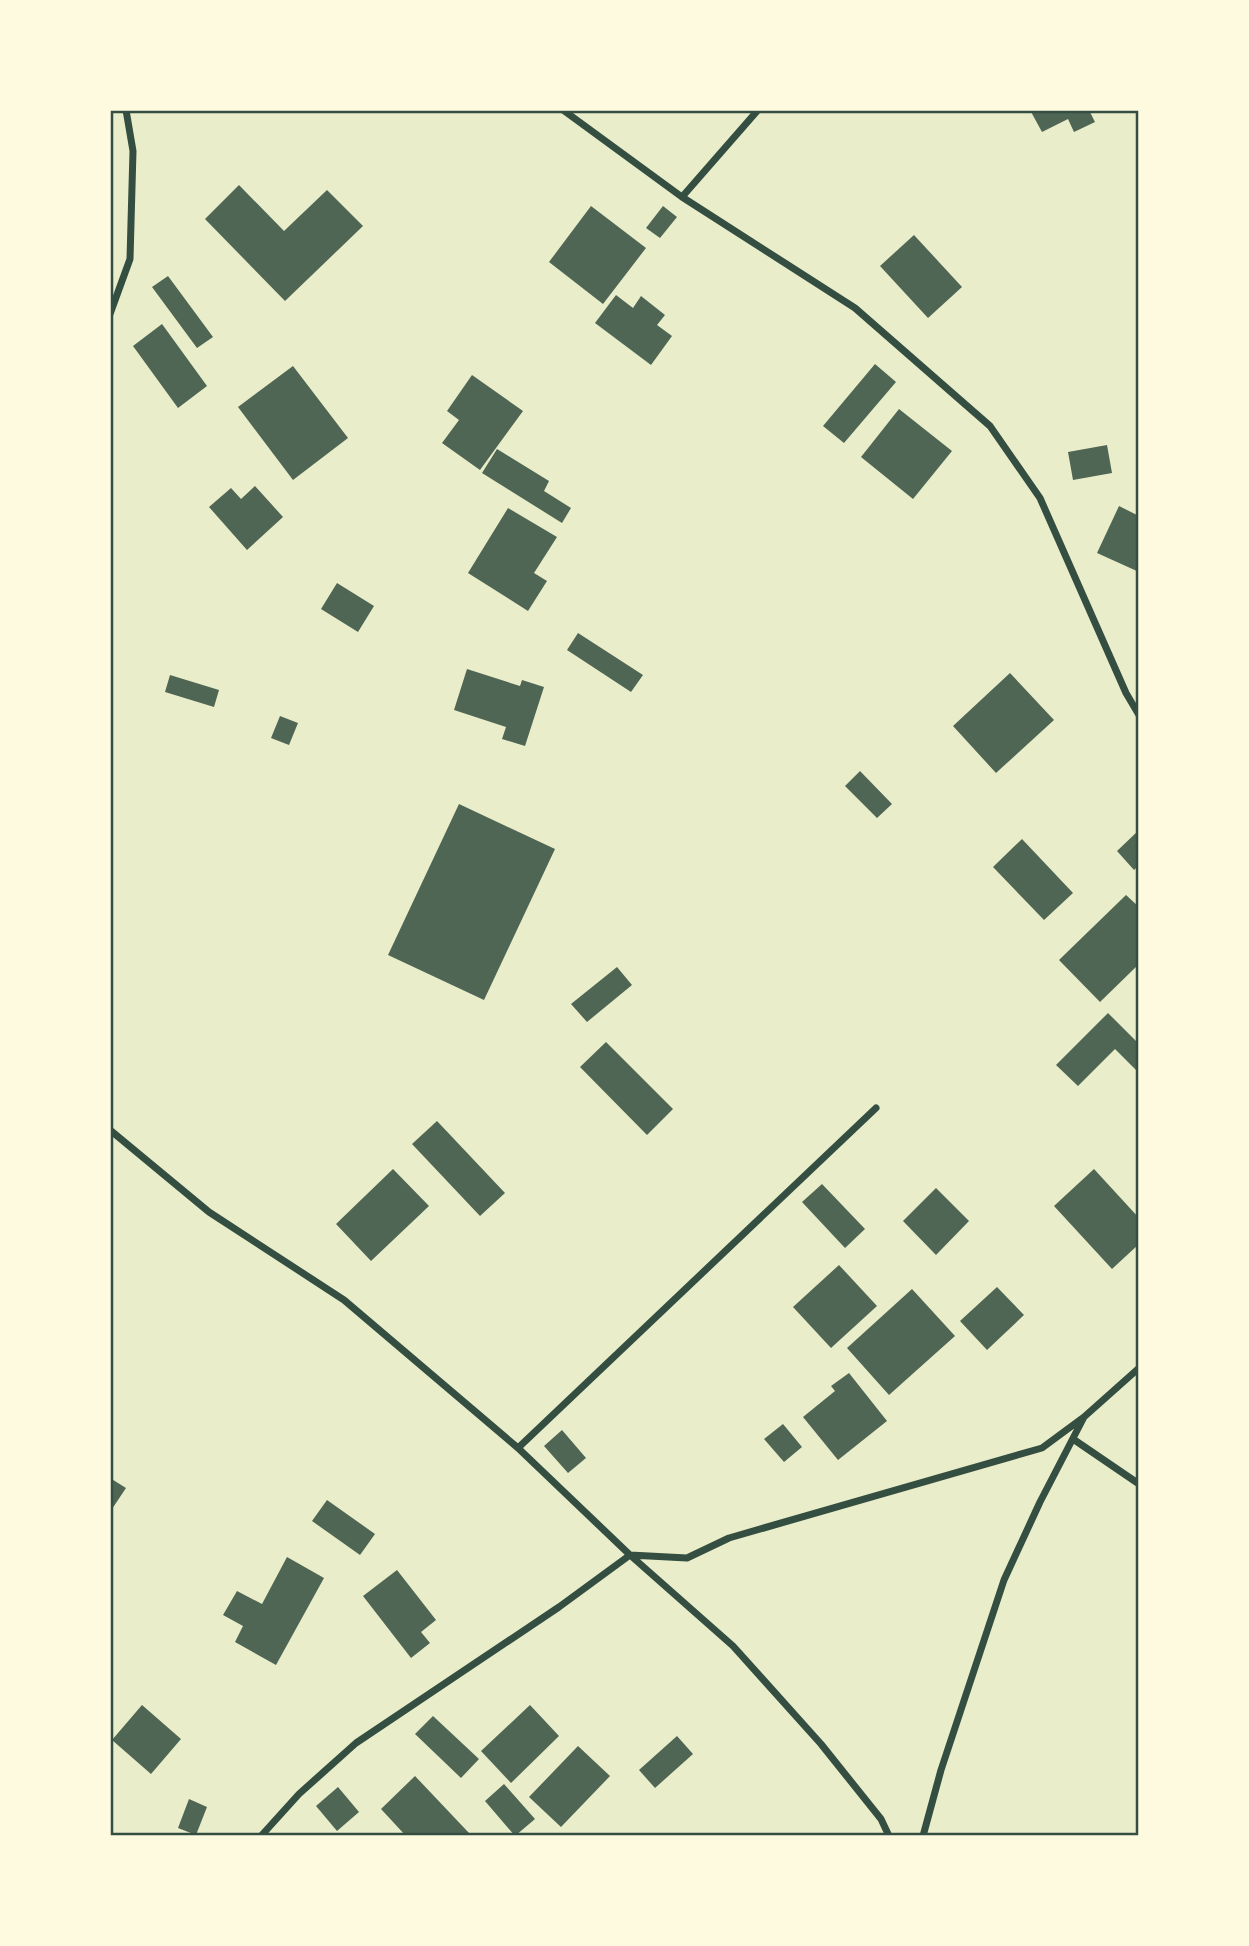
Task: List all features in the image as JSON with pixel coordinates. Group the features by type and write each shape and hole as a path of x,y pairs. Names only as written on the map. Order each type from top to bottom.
{"street":[{"path":"110,314 130,259 132,151 126,110"},
{"path":"563,110 682,197 855,308 990,426 1040,498 1126,693 1139,715"},
{"path":"682,197 758,110"},
{"path":"518,1448 876,1108"},
{"path":"110,1129 209,1212 344,1300 518,1448 630,1555 733,1646 821,1744 881,1818 889,1836"},
{"path":"261,1836 299,1794 356,1743 559,1607 630,1555 687,1558 729,1538 1042,1448 1084,1417 1139,1368"},
{"path":"923,1836 941,1770 1004,1580 1084,1417"},
{"path":"1073,1439 1139,1484"}],"building":[{"path":"1030,110 1089,110 1095,122 1074,132 1068,119 1042,132"},
{"path":"239,185 284,231 327,190 363,226 285,301 205,219"},
{"path":"591,206 646,248 603,304 549,262"},
{"path":"663,206 677,217 660,238 646,228"},
{"path":"914,235 962,287 928,318 880,266"},
{"path":"168,276 213,337 197,348 152,287"},
{"path":"616,295 633,308 641,296 665,315 657,325 672,336 651,365 595,323"},
{"path":"162,324 207,386 178,408 133,346"},
{"path":"875,364 896,382 844,443 823,426"},
{"path":"293,366 348,438 293,480 238,407"},
{"path":"472,375 523,411 480,470 442,443 459,420 447,411"},
{"path":"899,409 952,451 913,499 861,457"},
{"path":"1107,445 1112,473 1073,480 1068,452"},
{"path":"497,449 549,481 544,491 571,508 562,523 482,473"},
{"path":"255,486 283,517 247,550 209,507 231,488 241,499"},
{"path":"1119,506 1139,516 1139,572 1097,553"},
{"path":"508,508 557,537 534,573 547,581 528,611 468,573"},
{"path":"337,583 374,606 358,632 321,609"},
{"path":"578,633 643,675 631,692 567,650"},
{"path":"467,669 520,686 522,680 544,687 525,746 502,739 506,727 454,710"},
{"path":"1010,673 1054,720 996,773 953,726"},
{"path":"170,675 219,690 214,707 165,692"},
{"path":"280,716 298,723 289,745 271,738"},
{"path":"860,771 892,804 877,818 845,786"},
{"path":"459,804 555,849 484,1000 388,955"},
{"path":"1139,830 1139,865 1134,870 1117,851"},
{"path":"1022,839 1073,893 1044,920 993,867"},
{"path":"1126,895 1139,907 1139,964 1100,1002 1059,960"},
{"path":"617,967 632,985 587,1022 571,1004"},
{"path":"1108,1013 1139,1044 1139,1073 1115,1049 1078,1086 1056,1065"},
{"path":"606,1042 673,1109 647,1135 580,1067"},
{"path":"437,1121 505,1193 480,1216 412,1144"},
{"path":"393,1169 429,1206 371,1261 336,1224"},
{"path":"1094,1169 1139,1218 1139,1244 1112,1269 1054,1206"},
{"path":"822,1184 865,1229 845,1248 802,1202"},
{"path":"936,1188 969,1221 936,1255 903,1221"},
{"path":"839,1265 877,1306 831,1348 793,1307"},
{"path":"997,1287 1024,1315 987,1350 960,1321"},
{"path":"912,1289 955,1336 889,1395 847,1348"},
{"path":"849,1373 887,1421 838,1460 803,1417 835,1391 831,1386"},
{"path":"783,1424 802,1447 784,1462 764,1439"},
{"path":"562,1430 586,1458 568,1473 544,1446"},
{"path":"110,1478 126,1488 110,1512"},
{"path":"327,1500 375,1534 360,1555 312,1521"},
{"path":"287,1557 324,1578 276,1665 235,1642 243,1626 223,1615 237,1591 262,1604"},
{"path":"397,1570 436,1620 421,1632 430,1643 411,1658 363,1596"},
{"path":"142,1705 181,1739 151,1774 112,1740"},
{"path":"530,1705 559,1736 511,1783 481,1751"},
{"path":"433,1716 479,1759 461,1778 415,1734"},
{"path":"677,1736 693,1754 655,1788 639,1770"},
{"path":"578,1746 610,1776 561,1827 529,1797"},
{"path":"415,1776 469,1833 466,1836 406,1836 381,1809"},
{"path":"504,1784 535,1819 515,1836 485,1801"},
{"path":"338,1787 359,1812 337,1831 316,1806"},
{"path":"189,1799 207,1807 196,1835 178,1828"}]}
